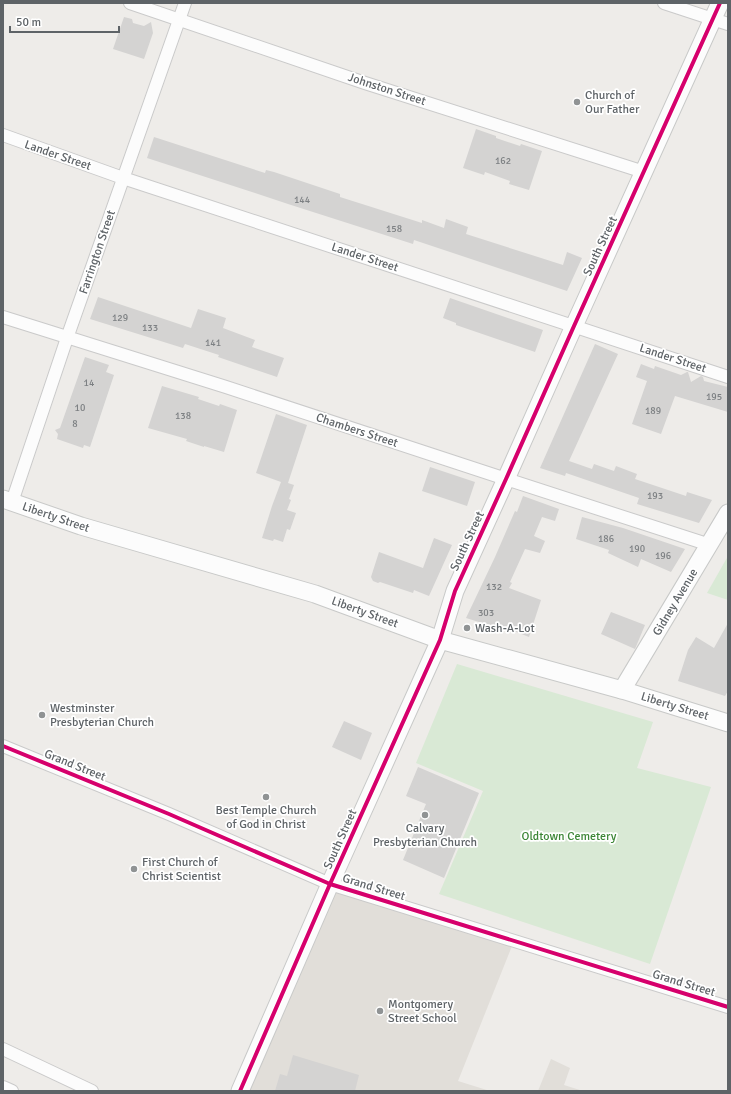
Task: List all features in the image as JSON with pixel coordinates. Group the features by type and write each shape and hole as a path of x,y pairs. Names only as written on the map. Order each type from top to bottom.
{"street":[{"name":"Johnston Street","path":"130,3 372,85 644,172"},
{"name":"Farrington Street","path":"8,500 67,338 185,3"},
{"path":"664,3 721,21"},
{"name":"South Street","path":"240,1091 330,884 440,640 455,591 574,326 644,172 721,21 720,3"},
{"name":"Lander Street","path":"3,135 123,178 728,377"},
{"name":"Chambers Street","path":"3,317 226,387 710,545"},
{"name":"Liberty Street","path":"8,500 81,526 315,594 440,640 622,690 728,723"},
{"name":"Gidney Avenue","path":"622,690 728,513"},
{"name":"Grand Street","path":"3,746 170,814 330,884 728,1007"},
{"path":"3,1049 92,1091"},
{"path":"3,1087 12,1091"}],"shaded area":[{"name":"Montgomery Street School","path":"330,884 514,941 458,1081 490,1091 240,1091"},
{"path":"551,1059 570,1068 564,1085 583,1091 538,1091"}],"green space":[{"path":"728,556 728,600 707,593"},
{"name":"Oldtown Cemetery","path":"457,664 653,722 637,768 711,787 650,964 439,894 483,791 416,763"}],"building":[{"path":"124,17 132,19 133,23 144,26 151,22 153,33 144,59 113,49"},
{"path":"476,129 520,146 521,144 542,151 529,190 509,184 510,181 485,172 484,175 463,168"},
{"path":"154,137 265,173 266,170 274,172 340,194 340,197 422,223 422,220 444,228 446,219 468,227 466,234 563,265 567,252 582,258 567,291 414,240 413,244 147,158"},
{"path":"98,297 191,328 198,309 226,318 223,328 255,340 252,347 284,358 277,377 185,344 183,348 90,319"},
{"path":"450,298 543,330 535,352 456,325 456,323 443,318"},
{"path":"595,344 618,354 569,461 592,469 594,464 614,471 616,466 637,474 635,479 686,496 687,492 712,500 699,523 637,504 639,498 566,473 565,476 540,468"},
{"path":"85,357 109,365 106,372 114,375 90,447 84,445 83,448 57,439 58,434 55,430 60,428"},
{"path":"641,364 654,369 655,366 681,375 688,372 691,382 701,376 703,377 704,381 728,387 728,412 675,396 661,434 632,424 647,381 636,377"},
{"path":"162,386 199,397 198,399 219,406 220,404 237,410 224,452 186,441 187,439 148,428"},
{"path":"276,414 307,425 288,483 294,485 287,510 296,513 290,530 287,529 283,542 274,539 273,541 262,538 281,482 256,473"},
{"path":"430,467 475,482 467,506 422,491"},
{"path":"523,496 559,509 555,521 542,517 534,536 545,541 540,553 525,549 510,582 512,583 509,588 541,600 529,637 509,629 508,631 466,618 515,511 517,512"},
{"path":"582,517 623,528 685,549 671,572 641,559 638,567 608,553 609,550 576,539"},
{"path":"434,538 452,545 429,596 414,590 413,593 373,581 371,577 379,552 423,568"},
{"path":"611,612 645,625 635,649 601,634"},
{"path":"728,623 728,691 725,696 678,681 688,650 696,637 714,648"},
{"path":"344,721 372,733 361,760 332,747"},
{"path":"418,767 479,793 444,878 403,860 426,804 406,796"},
{"path":"293,1055 359,1075 355,1091 275,1091 280,1074 287,1076"}],"cycle path":[{"path":"240,1091 330,884 440,640 455,591 720,3"},
{"path":"3,746 169,814 330,884 728,1007"}],"place":[{"name":"Church of Our Father","path":"577,102"},
{"name":"Wash-A-Lot","path":"467,628"},
{"name":"Westminster Presbyterian Church","path":"42,715"},
{"name":"Best Temple Church of God in Christ","path":"266,797"},
{"name":"Calvary Presbyterian Church","path":"425,815"},
{"name":"First Church of Christ Scientist","path":"134,869"},
{"name":"Montgomery Street School","path":"380,1011"}]}
